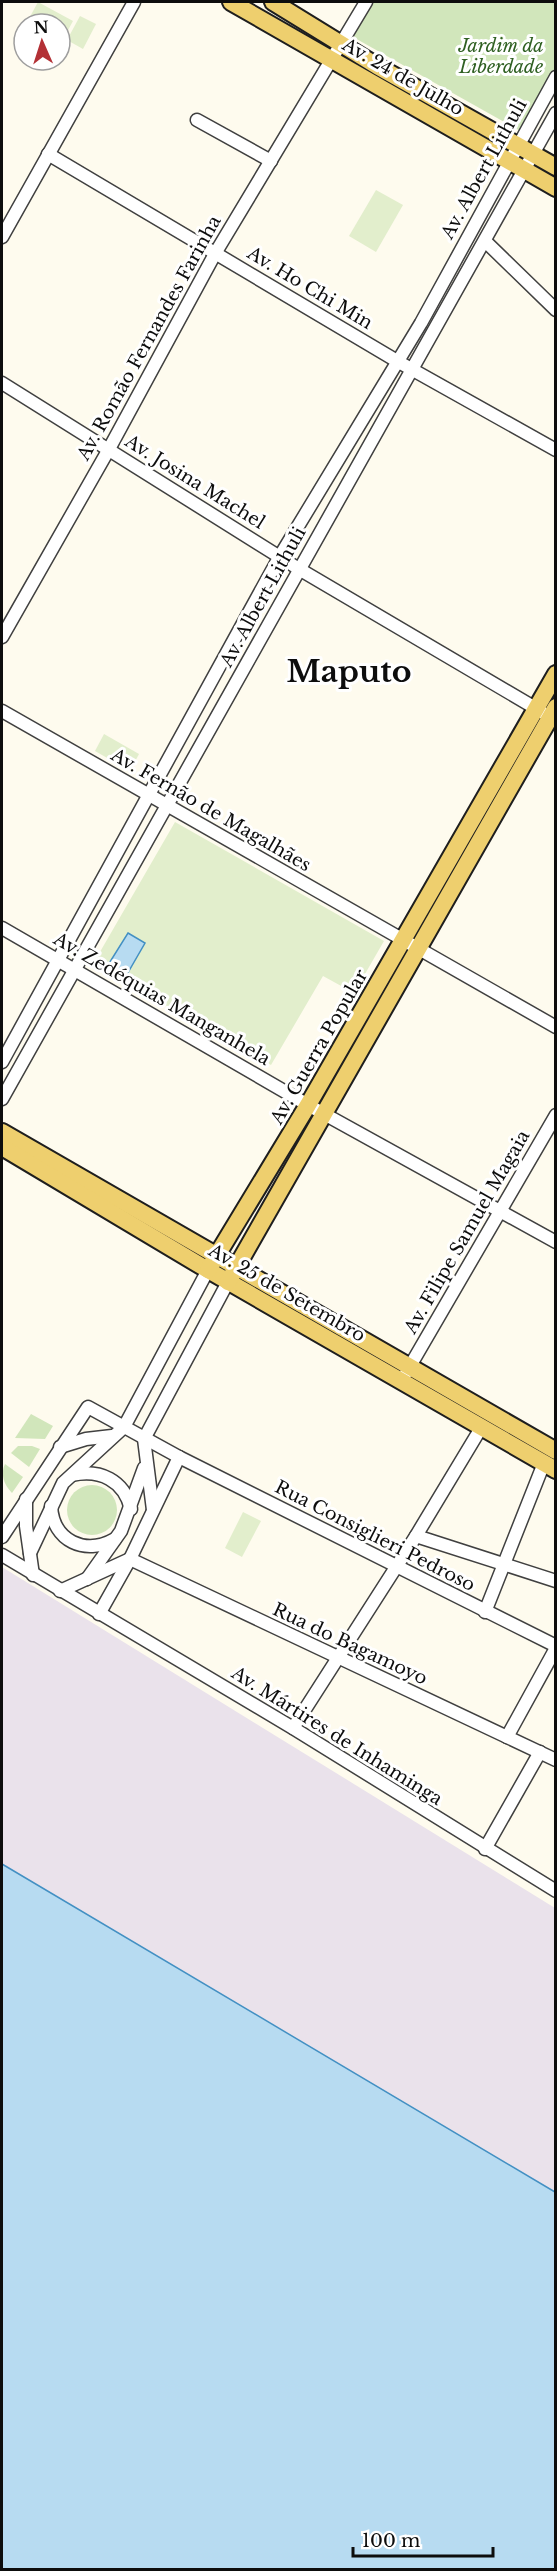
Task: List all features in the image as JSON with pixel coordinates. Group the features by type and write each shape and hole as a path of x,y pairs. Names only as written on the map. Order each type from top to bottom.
{"main road":[{"name":"Av. 24 de Julho","path":"231,2 333,60 521,158 555,167"},
{"name":"Av. 24 de Julho","path":"273,2 521,158 555,188"},
{"name":"Av. Guerra Popular","path":"232,1275 420,949 549,713 555,674"},
{"name":"Av. Guerra Popular","path":"212,1263 309,1105 404,941 549,713"},
{"name":"Av. 25 de Setembro","path":"2,1132 212,1263 552,1462"},
{"name":"Av. 25 de Setembro","path":"2,1147 212,1263"},
{"name":"Av. 25 de Setembro","path":"405,1374 481,1428 552,1462"}],"street":[{"path":"2,237 134,2"},
{"name":"Av. Romão Fernandes Farinha","path":"2,637 109,449 216,252 366,2"},
{"name":"Av. Albert Lithuli","path":"2,1099 485,241 555,77"},
{"name":"Av. Albert Lithuli","path":"2,1062 56,959 149,796 280,556 521,158 555,113"},
{"path":"197,120 271,161"},
{"name":"Av. Ho Chi Min","path":"48,154 397,361 555,450"},
{"path":"485,241 555,310"},
{"name":"Av. Josina Machel","path":"2,383 299,569 549,713"},
{"name":"Av. Fernão de Magalhães","path":"2,711 420,949"},
{"name":"Av. Zedéquias Manganhela","path":"2,928 324,1114 555,1242"},
{"path":"420,949 555,1028"},
{"name":"Av. Filipe Samuel Magaia","path":"405,1374 555,1115"},
{"name":"Av. Guerra Popular","path":"30,1553 63,1483 112,1436 124,1428 212,1263"},
{"name":"Av. Guerra Popular","path":"144,1439 232,1275"},
{"name":"Rua Consiglieri Pedroso","path":"60,1447 88,1407 179,1457 555,1647"},
{"path":"293,1728 416,1536 481,1428"},
{"name":"Av. Guerra Popular","path":"60,1447 86,1439 112,1436"},
{"path":"144,1439 153,1510"},
{"path":"2,1536 60,1447"},
{"path":"99,1614 130,1559 179,1457"},
{"path":"87,1580 116,1539 131,1509 146,1460"},
{"path":"485,1612 503,1564 552,1462"},
{"path":"72,1475 98,1473 110,1478 120,1485 131,1509"},
{"path":"26,1497 33,1575"},
{"path":"51,1505 52,1519 66,1539 92,1548 116,1539"},
{"path":"416,1536 555,1581"},
{"name":"Av. Mártires de Inhaminga","path":"2,1555 293,1728 555,1891"},
{"path":"60,1591 130,1559"},
{"name":"Rua do Bagamoyo","path":"130,1559 555,1760"},
{"path":"507,1737 555,1647"},
{"path":"485,1849 540,1752"}],"shaded area":[{"path":"2,1567 555,1908 555,2192 2,1864"}],"green space":[{"path":"38,2 56,12 33,12"},
{"name":"Jardim da Liberdade","path":"373,2 556,3 555,77 524,133 353,37"},
{"path":"80,16 96,24 83,49 72,43 72,31"},
{"path":"376,190 403,205 376,252 349,236"},
{"path":"104,734 139,754 130,771 95,751"},
{"path":"175,822 384,941 354,993 323,976 271,1065 93,964"},
{"path":"31,1414 53,1426 45,1439 15,1438"},
{"path":"18,1446 32,1446 40,1449 29,1467 11,1453"},
{"path":"5,1464 23,1477 12,1493 4,1479"},
{"path":"92,1485 101,1487 112,1496 117,1510 115,1519 106,1530 92,1535 83,1533 72,1524 67,1510 69,1501 78,1490"},
{"path":"243,1512 261,1521 242,1557 225,1548"}],"water":[{"path":"128,933 145,943 126,976 108,965"},
{"path":"2,1864 555,2192 555,2569 2,2569"}],"district":[{"name":"Maputo","path":"349,671"}]}
